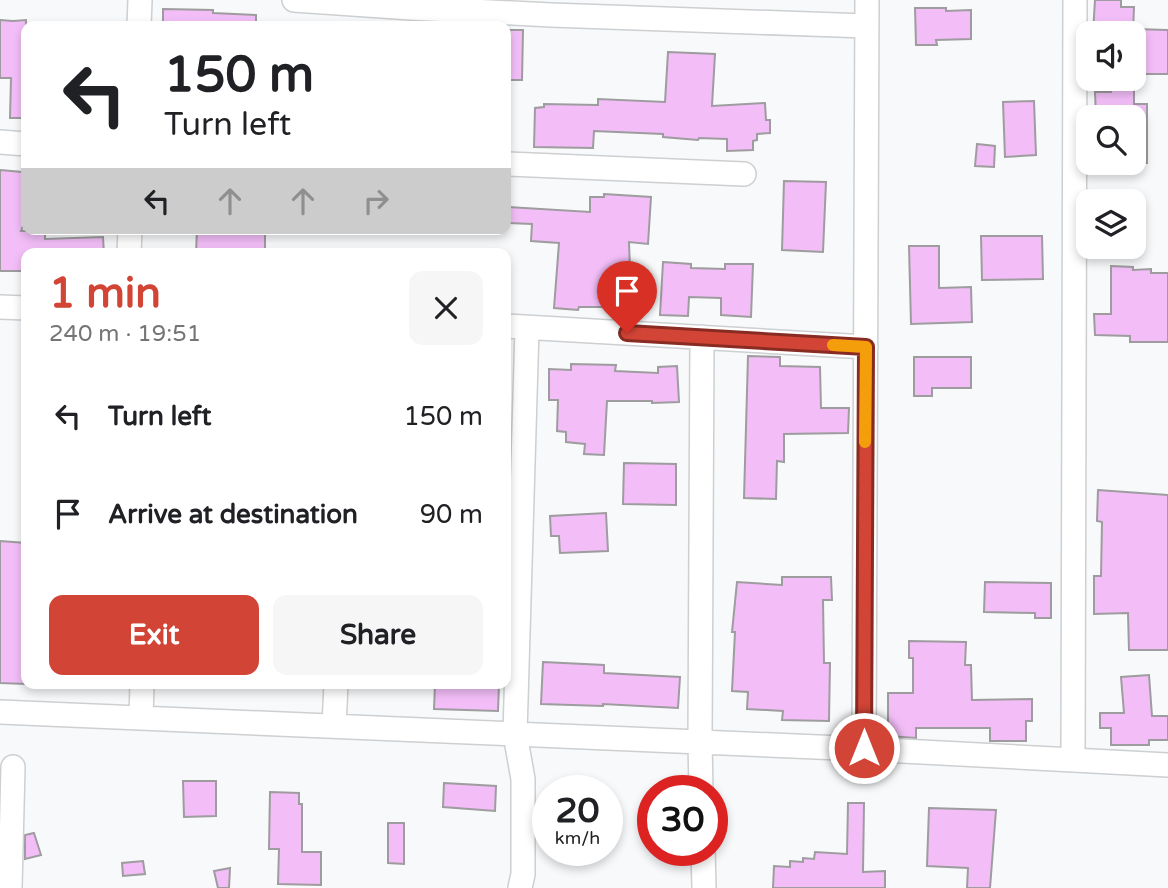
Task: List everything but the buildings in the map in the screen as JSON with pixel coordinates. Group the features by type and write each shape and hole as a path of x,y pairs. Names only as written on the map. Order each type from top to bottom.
{"street":[{"path":"139,21 141,0"},
{"path":"294,0 551,7 866,26"},
{"path":"864,748 867,0"},
{"path":"1073,760 1075,0"},
{"path":"0,142 21,144"},
{"path":"511,164 744,174"},
{"path":"0,307 21,308"},
{"path":"520,888 523,874 523,779 515,734 516,327 866,347"},
{"path":"700,775 702,337"},
{"path":"141,718 142,689"},
{"path":"334,726 336,689"},
{"path":"0,712 864,748 1168,765"},
{"path":"10,888 13,766"},
{"path":"703,866 704,888"}],"slow traffic":[{"path":"833,345 866,347 865,442"}],"route":[{"path":"627,333 866,347 864,748"}]}
